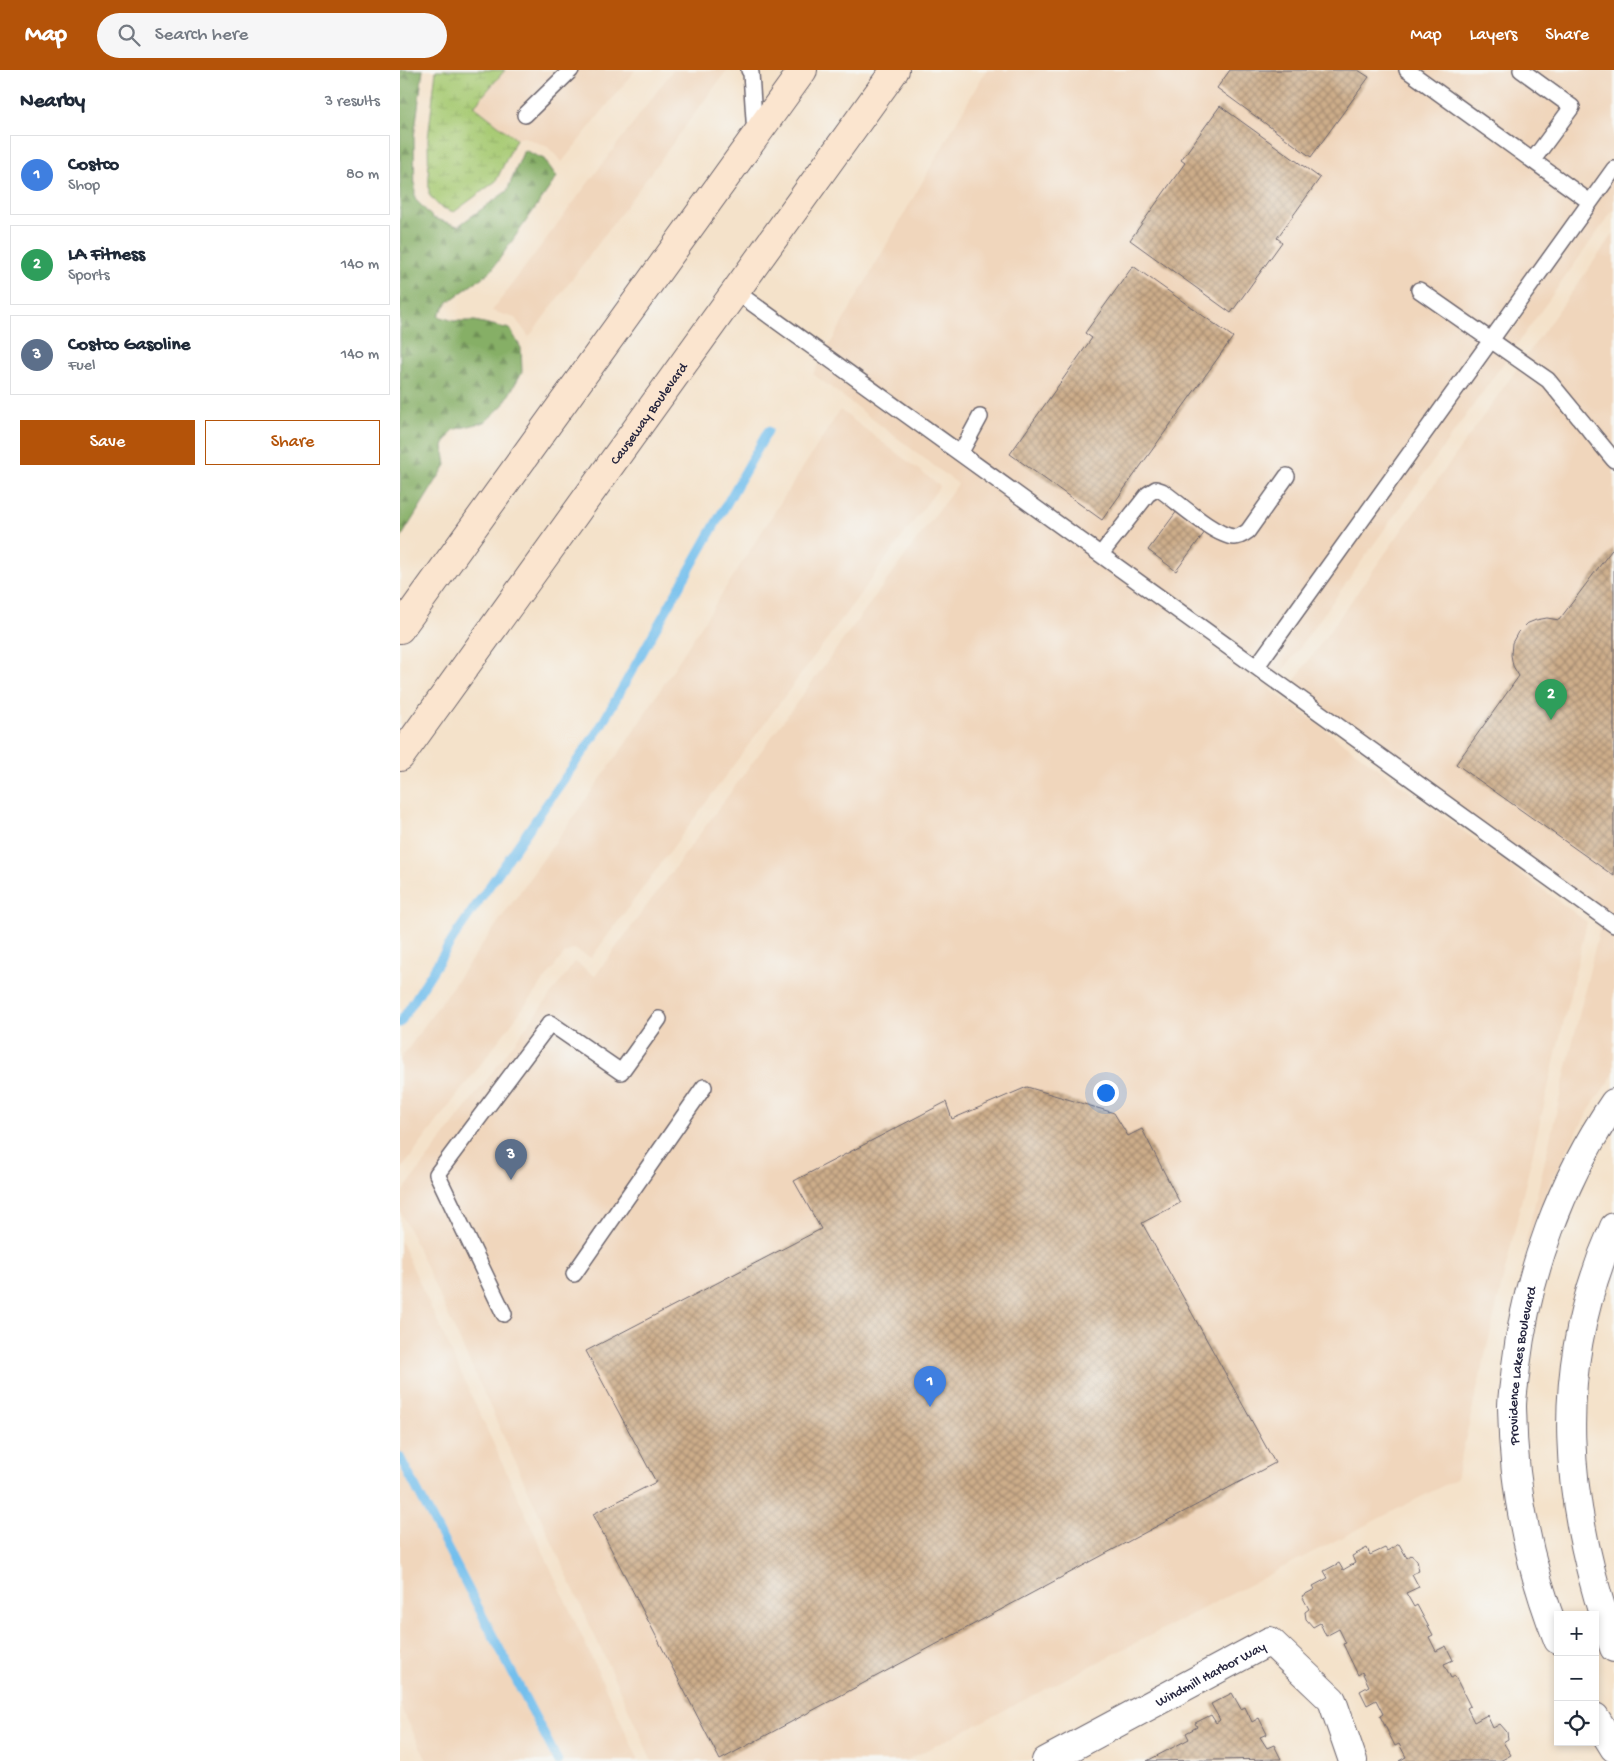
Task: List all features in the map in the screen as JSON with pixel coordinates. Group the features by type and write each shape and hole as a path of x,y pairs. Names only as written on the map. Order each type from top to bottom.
{"main road":[{"path":"400,630 803,70"},
{"name":"Causeway Boulevard","path":"400,757 894,70"}],"street":[{"name":"Providence Lakes Boulevard","path":"1554,1628 1536,1573 1526,1533 1512,1406 1519,1344 1535,1271 1553,1219 1581,1160 1614,1103"},
{"path":"1614,1228 1599,1261 1581,1326 1571,1391 1570,1455 1587,1564 1614,1648"},
{"name":"Windmill Harbor Way","path":"1046,1761 1270,1642 1332,1700 1353,1761"},
{"path":"1599,1724 1614,1748"}],"lane":[{"path":"525,115 571,70"},
{"path":"749,70 752,73 755,136"},
{"path":"1407,70 1590,202"},
{"path":"1521,70 1572,106 1533,160"},
{"path":"1257,666 1614,169"},
{"path":"1419,290 1548,380 1614,460"},
{"path":"735,291 961,452 1614,925"},
{"path":"961,452 980,417"},
{"path":"1101,554 1148,494 1156,489 1162,491 1218,531 1234,537 1243,535 1248,531 1287,476"},
{"path":"504,1314 437,1174 550,1023 621,1072 659,1019"},
{"path":"574,1274 704,1087"}],"shaded area":[{"path":"505,70 635,70 562,162 548,147 524,137 516,139 474,106"},
{"path":"673,70 727,70 529,337 515,318 492,311"},
{"path":"986,70 1614,70 1614,209 1270,689 1587,922 1456,1479 905,1761 652,1761 400,1210 400,1195 575,962 595,976 958,484 813,374"},
{"path":"1614,233 1614,1074 1592,1105 1566,1152 1538,1212 1522,1258 1600,926 1600,919 1289,688"},
{"path":"840,410 940,486 591,958 574,949 564,954 400,1171 400,1060 626,743"},
{"path":"400,1240 639,1761 427,1761 400,1705"}],"green space":[{"path":"400,70 423,70 414,137 415,199 433,218 458,226 507,191 524,150 544,159 557,177 491,271 448,302 438,316 454,321 475,321 510,329 521,348 522,372 503,405 485,422 453,430 443,446 446,465 400,539"},
{"path":"436,70 505,70 474,106 516,139 496,181 454,212 440,207 429,195 428,139"}],"building":[{"path":"1230,70 1358,70 1369,77 1311,157 1217,88"},
{"path":"1220,106 1320,178 1277,238 1282,242 1231,313 1130,240 1185,163 1181,160"},
{"path":"1133,266 1233,337 1102,520 1010,454 1092,338 1085,333"},
{"path":"1177,511 1205,532 1176,571 1148,550"},
{"path":"1614,547 1614,876 1456,764 1519,676 1513,666 1511,655 1512,643 1518,632 1526,624 1536,620 1547,618 1559,620"},
{"path":"1027,1087 1114,1113 1128,1136 1142,1129 1180,1203 1142,1223 1275,1463 720,1760 593,1514 656,1482 586,1351 821,1229 794,1181 946,1102 952,1119"},
{"path":"1399,1544 1407,1558 1411,1555 1417,1560 1419,1571 1412,1574 1419,1587 1406,1593 1414,1607 1417,1605 1433,1635 1429,1637 1436,1651 1446,1646 1453,1660 1444,1664 1451,1678 1455,1676 1470,1706 1467,1708 1474,1722 1487,1715 1493,1728 1500,1724 1507,1732 1508,1739 1503,1742 1511,1755 1500,1761 1399,1761 1406,1757 1399,1744 1395,1746 1380,1716 1383,1714 1376,1700 1367,1705 1360,1691 1369,1686 1362,1672 1358,1675 1343,1644 1346,1643 1339,1629 1326,1636 1320,1623 1313,1627 1306,1619 1305,1612 1309,1609 1302,1596 1315,1589 1313,1586 1328,1578 1324,1571 1339,1563 1343,1570 1355,1563 1352,1556 1367,1548 1370,1555 1385,1548 1387,1551"},
{"path":"1232,1693 1241,1709 1245,1707 1252,1722 1259,1718 1267,1734 1260,1737 1267,1748 1274,1745 1281,1759 1147,1761 1189,1739 1186,1733 1197,1727 1195,1723 1211,1715 1216,1723 1220,1720 1211,1704"}],"waterway":[{"path":"400,1023 458,931 599,729 768,431"},
{"path":"400,1457 558,1761"}],"place":[{"name":"LA Fitness","path":"1551,720"},
{"name":"Costco Gasoline","path":"511,1180"},
{"name":"Costco","path":"930,1407"}]}
